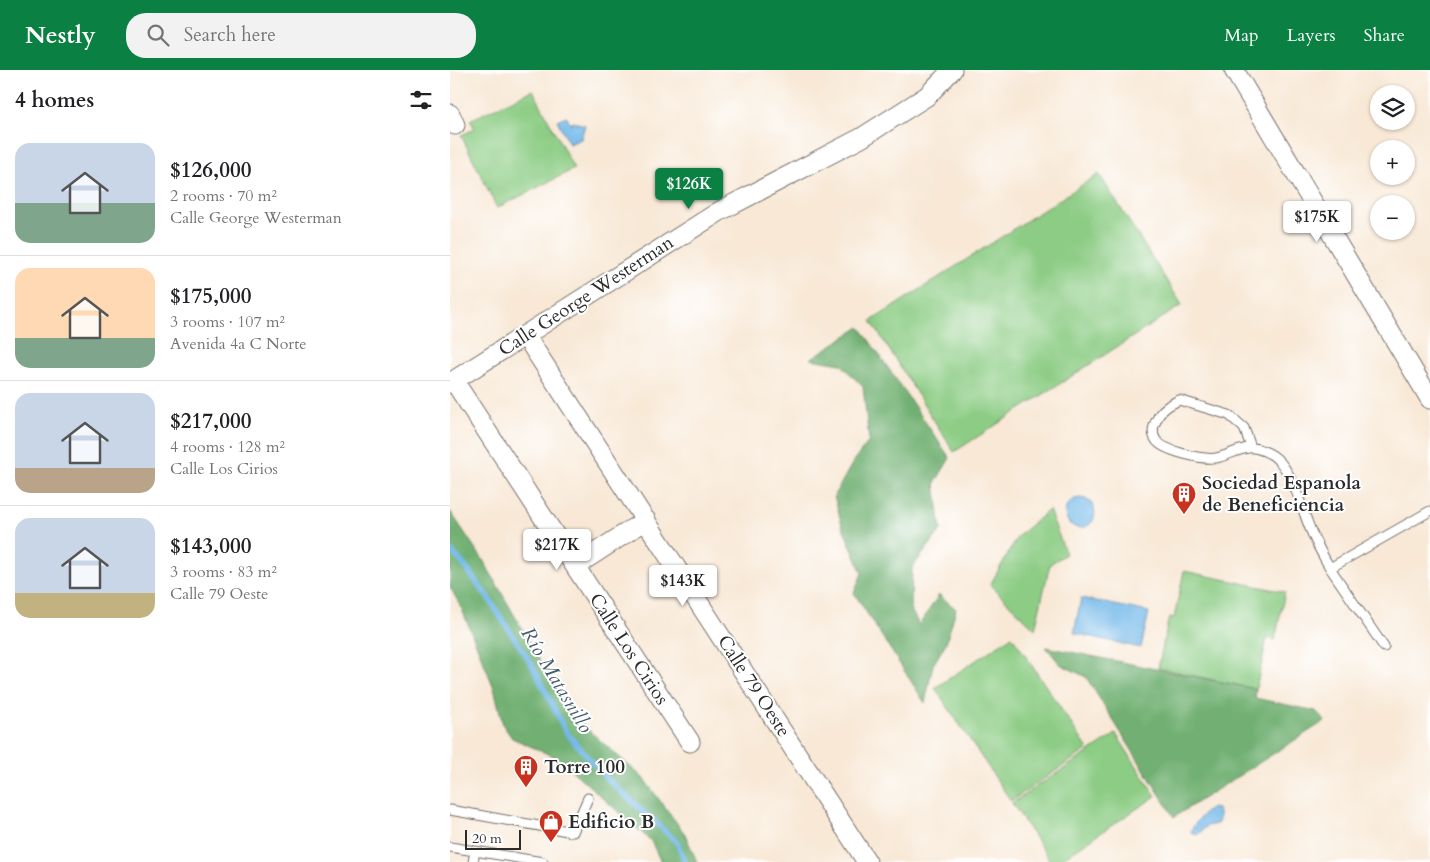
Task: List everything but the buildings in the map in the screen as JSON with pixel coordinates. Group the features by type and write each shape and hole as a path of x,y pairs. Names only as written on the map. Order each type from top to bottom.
{"street":[{"name":"Calle George Westerman","path":"452,382 720,210 861,138 927,96 952,70"},
{"path":"1234,70 1430,399"},
{"name":"Calle 79 Oeste","path":"525,335 868,862"},
{"name":"Calle Los Cirios","path":"452,382 690,742"},
{"path":"575,566 646,520"}],"lane":[{"path":"1251,448 1244,428 1229,415 1179,400 1159,414 1153,426 1153,434 1157,442 1172,450 1201,458 1216,458 1251,448 1276,458 1288,472 1312,533 1330,568 1384,648"},
{"path":"1330,568 1430,511"},
{"path":"450,810 573,832 588,798"},
{"path":"450,847 514,859 543,862"},
{"path":"473,862 475,851"}],"green space":[{"path":"533,90 574,169 497,208 461,135 475,129 470,120"},
{"path":"1099,174 1182,305 954,452 871,321"},
{"path":"860,327 950,458 935,483 941,530 912,568 911,610 919,625 939,595 956,609 946,643 933,665 925,703 854,593 862,573 842,525 834,496 853,462 869,441 863,387 841,364 810,359"},
{"path":"1049,510 1066,554 1050,564 1035,629 990,585 1018,536"},
{"path":"450,511 483,560 550,678 585,727 643,778 685,834 697,862 661,862 651,841 559,759 512,738 503,725 494,688 461,607 450,587"},
{"path":"1184,571 1285,592 1275,640 1267,638 1256,689 1158,668 1169,617 1174,618"},
{"path":"1012,636 1088,749 1011,801 935,688"},
{"path":"1046,647 1256,689 1255,698 1316,711 1325,721 1174,817 1086,677 1060,664"},
{"path":"1116,734 1156,796 1057,862 1051,862 1012,803"}],"water":[{"path":"566,116 570,124 574,122 585,125 581,139 569,144 557,120"},
{"path":"1080,498 1091,502 1095,513 1091,524 1080,528 1069,524 1065,513 1069,502"},
{"path":"1081,598 1149,612 1141,648 1074,633"},
{"path":"1212,808 1217,809 1219,813 1217,824 1207,826 1197,835 1191,832 1200,818"}],"waterway":[{"name":"Río Matasnillo","path":"450,550 461,561 489,599 532,665 566,732 604,776 677,842 685,862"}],"place":[{"name":"Sociedad Espanola de Beneficiencia","path":"1184,515"},
{"name":"Torre 100","path":"526,788"},
{"name":"Edificio B","path":"551,843"}]}
